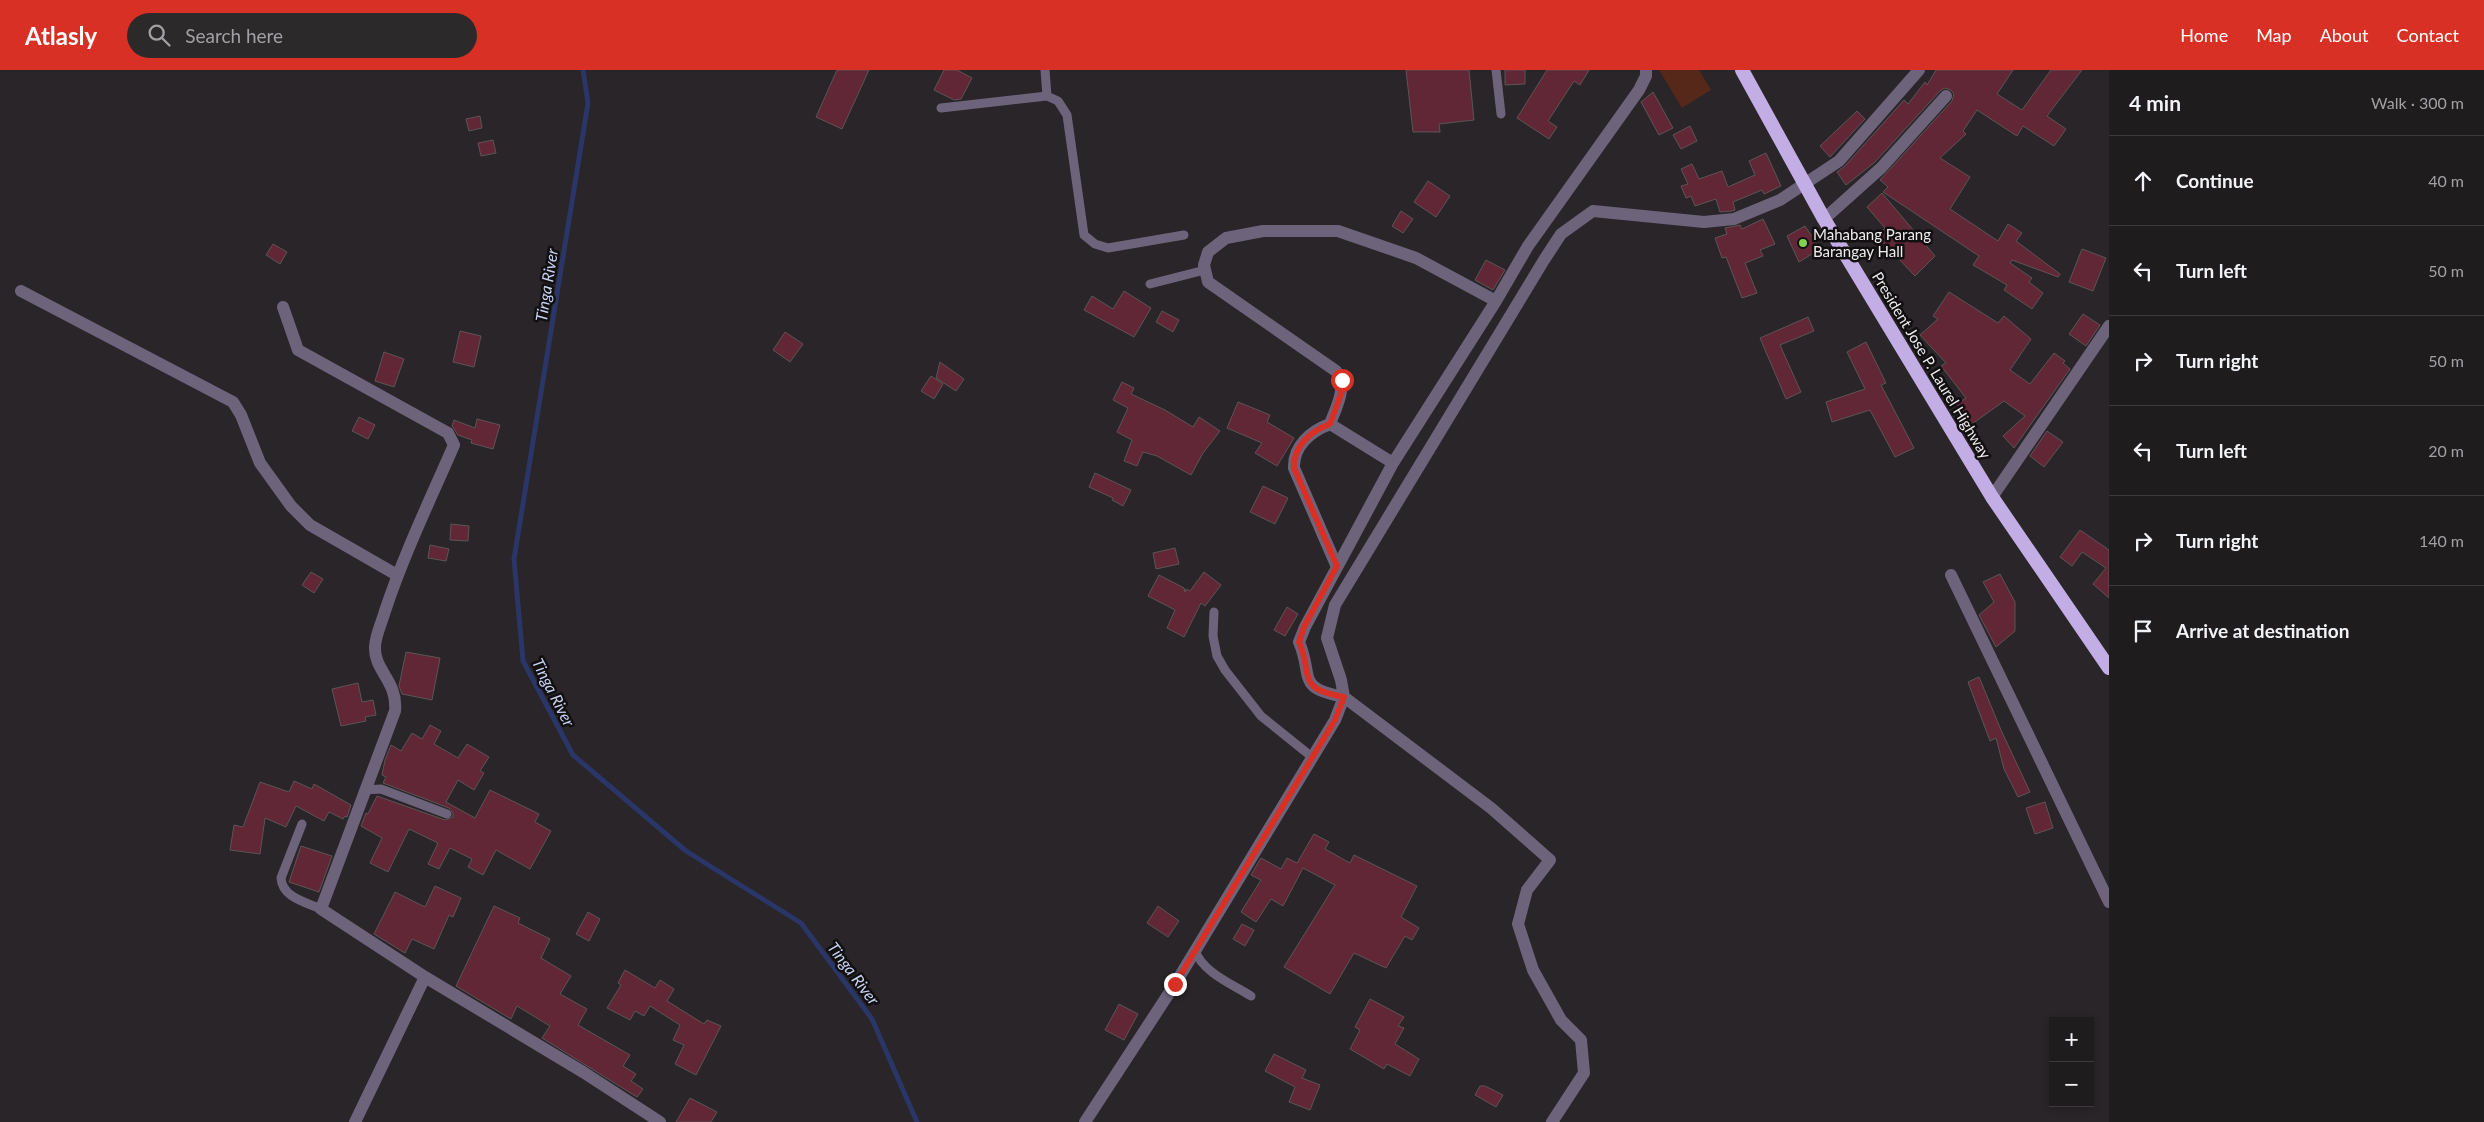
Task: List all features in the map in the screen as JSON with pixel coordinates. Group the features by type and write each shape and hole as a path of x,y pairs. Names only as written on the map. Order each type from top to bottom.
{"highway":[{"name":"President Jose P. Laurel Highway","path":"1742,70 1824,219 1992,496 2107,660"}],"street":[{"path":"1552,1122 1584,1073 1581,1040 1562,1020 1533,970 1518,924 1526,890 1550,860 1491,808 1344,697 1324,693 1315,688 1307,678 1304,654 1299,642 1304,627 1393,463 1496,301 1528,246 1638,90 1646,76 1646,70"},
{"path":"1086,1122 1195,950 1335,720 1344,697 1341,680 1327,638 1335,605 1503,325 1561,234 1593,211 1704,222 1734,219 1780,200 1839,161 1919,70"},
{"path":"1824,219 1881,168 1946,96"},
{"path":"1330,424 1342,391 1342,380 1336,372 1208,282 1205,270 1208,252 1226,238 1263,231 1338,231 1416,258 1496,301"},
{"path":"21,291 233,402 241,415 260,463 291,506 310,525 397,575"},
{"path":"283,307 298,350 448,433 454,445 397,575 374,646 376,658 393,687 396,699 395,711 321,909 425,978 583,1072 660,1122"},
{"path":"1992,496 2109,326"},
{"path":"1330,424 1393,463"},
{"path":"1330,424 1315,429 1301,445 1294,458 1294,468 1337,566"},
{"path":"1951,575 2109,902"},
{"path":"355,1122 425,978"}],"lane":[{"path":"1045,70 1047,96"},
{"path":"1496,70 1501,114"},
{"path":"941,108 1047,96 1058,102 1067,115 1084,235 1095,244 1108,248 1184,235"},
{"path":"1150,284 1205,270"},
{"path":"1214,612 1213,636 1217,656 1225,670 1261,716 1312,756"},
{"path":"364,790 387,790 447,814"},
{"path":"302,824 280,878 281,887 286,893 321,909"},
{"path":"1195,950 1198,958 1210,970 1251,996"}],"shaded area":[{"path":"1659,70 1699,70 1711,90 1682,108"}],"building":[{"path":"837,70 869,70 842,129 816,117"},
{"path":"944,70 957,70 972,78 961,99 954,100 934,90"},
{"path":"1406,70 1469,70 1474,120 1439,124 1440,132 1413,132"},
{"path":"1505,70 1525,70 1525,84 1505,85"},
{"path":"1547,70 1589,70 1580,85 1574,81 1548,121 1557,127 1549,139 1517,118"},
{"path":"1936,70 2013,70 1997,94 2022,110 2051,70 2082,70 2047,116 2066,129 2054,146 2023,126 2017,136 1977,110 1963,131 1966,134 1940,158 1970,177 1950,209 1998,241 2008,224 2022,233 2016,241 2060,274 2058,277 2012,260 2010,263 2032,278 2029,282 2043,293 2032,309 2004,290 2007,285 1973,265 1979,256 1883,192 1888,187 1880,180 1952,101 1954,94 1951,90 1944,88 1940,91 1875,162 1846,185 1837,172 1845,166 1904,100 1908,104 1925,82 1927,85"},
{"path":"1653,92 1673,128 1659,135 1641,102"},
{"path":"1857,111 1865,119 1830,157 1820,146"},
{"path":"480,116 482,128 469,131 466,119"},
{"path":"1690,126 1697,141 1681,149 1673,135"},
{"path":"493,140 496,153 481,156 478,143"},
{"path":"1766,153 1781,186 1764,194 1762,190 1733,202 1735,210 1732,211 1720,212 1716,199 1695,206 1691,196 1686,198 1681,186 1688,184 1681,169 1692,164 1699,179 1722,171 1728,187 1755,175 1749,161"},
{"path":"1428,181 1450,196 1436,217 1414,202"},
{"path":"1882,193 1935,256 1915,276 1877,236 1885,228 1867,207"},
{"path":"1401,211 1413,219 1403,233 1392,226"},
{"path":"1763,219 1775,244 1760,250 1763,256 1745,263 1757,293 1742,298 1726,257 1722,258 1715,238 1727,234 1725,228 1740,225 1742,229"},
{"name":"Mahabang Parang Barangay Hall","path":"1805,226 1820,249 1799,262 1787,236"},
{"path":"273,244 287,252 280,264 266,255"},
{"path":"2082,249 2106,258 2093,291 2069,282"},
{"path":"1486,260 1505,270 1493,290 1475,280"},
{"path":"1124,291 1151,308 1134,337 1084,310 1092,296 1113,309"},
{"path":"1949,292 1998,323 2004,316 2031,339 2010,370 2030,384 2054,353 2065,361 2063,363 2070,369 2014,448 2003,436 2025,416 2004,401 1972,424 1957,404 1966,398 1941,366 1946,363 1920,335 1938,319 1933,316"},
{"path":"1162,311 1179,320 1173,332 1156,322"},
{"path":"2083,314 2100,325 2086,346 2069,334"},
{"path":"1808,317 1814,331 1780,345 1801,392 1786,399 1760,338"},
{"path":"460,331 481,336 474,367 453,362"},
{"path":"785,332 803,344 790,362 773,350"},
{"path":"1866,342 1886,383 1881,385 1914,448 1895,457 1870,410 1832,422 1826,402 1865,389 1847,352"},
{"path":"384,352 404,359 394,387 375,381"},
{"path":"940,362 964,379 956,391 936,378"},
{"path":"931,376 943,384 934,399 921,391"},
{"path":"1122,382 1134,388 1131,394 1165,410 1193,427 1199,417 1220,431 1203,453 1191,475 1157,456 1143,452 1137,466 1124,461 1132,440 1117,432 1128,408 1113,400"},
{"path":"1238,402 1270,415 1267,422 1294,438 1277,466 1255,453 1262,443 1227,428"},
{"path":"359,417 375,425 368,439 352,431"},
{"path":"477,419 500,425 493,449 471,443 472,440 458,435 452,426 454,420 475,428"},
{"path":"2047,431 2063,442 2044,467 2030,456"},
{"path":"1095,473 1131,490 1123,506 1112,500 1113,498 1089,487"},
{"path":"1263,486 1288,498 1275,524 1250,512"},
{"path":"451,524 469,526 468,541 450,540"},
{"path":"2080,530 2109,550 2109,598 2093,584 2106,568 2082,552 2072,566 2060,557"},
{"path":"430,545 449,549 446,561 428,558"},
{"path":"1175,548 1179,564 1156,569 1153,553"},
{"path":"311,572 323,579 314,593 302,585"},
{"path":"1204,572 1221,585 1205,606 1201,603 1184,637 1167,628 1175,610 1148,596 1159,575 1184,588 1185,592 1186,589 1190,591"},
{"path":"2000,574 2015,602 2015,631 1996,647 1979,615 1994,602 1983,582"},
{"path":"1287,607 1298,614 1285,636 1274,630"},
{"path":"406,652 440,658 432,700 402,694 399,686"},
{"path":"1979,677 2030,792 2018,797 2004,769 1996,738 1990,741 1968,682"},
{"path":"358,683 362,702 373,700 376,715 365,717 366,721 341,726 332,689"},
{"path":"430,725 441,731 434,744 458,758 467,744 489,757 480,771 484,773 474,790 458,780 446,802 475,818 490,790 539,814 535,822 551,831 530,869 496,850 483,875 468,867 472,859 450,848 439,869 428,864 438,843 409,829 388,872 370,863 382,838 361,826 366,813 368,814 377,796 445,820 453,817 453,813 449,808 383,783 386,777 382,775 385,760 391,745 401,751 412,733 422,739"},
{"path":"294,781 312,789 314,784 351,805 347,817 345,816 343,819 329,812 324,821 296,806 286,827 265,818 260,854 230,850 234,825 243,827 260,782 289,792"},
{"path":"2045,802 2053,828 2035,834 2026,808"},
{"path":"1314,834 1329,842 1325,849 1350,863 1354,855 1417,886 1401,917 1419,928 1412,940 1405,936 1386,968 1354,953 1330,994 1284,967 1335,885 1303,868 1283,906 1271,899 1256,922 1241,912 1261,880 1251,875 1261,858 1281,869 1287,858 1297,863"},
{"path":"301,846 332,856 319,892 289,882"},
{"path":"435,886 461,898 453,917 449,915 434,949 412,939 405,953 374,934 395,892 425,907"},
{"path":"494,906 520,918 518,923 550,939 541,958 571,976 560,994 587,1009 578,1025 630,1055 623,1066 636,1074 631,1081 643,1089 637,1097 542,1038 550,1026 517,1006 511,1019 456,986"},
{"path":"1158,906 1179,921 1168,937 1147,923"},
{"path":"588,912 600,919 589,941 576,934"},
{"path":"1242,924 1254,930 1245,946 1233,939"},
{"path":"625,970 655,988 660,980 674,989 667,1001 704,1024 707,1020 721,1026 696,1075 675,1064 684,1045 673,1040 680,1025 650,1006 644,1016 635,1011 630,1020 607,1008 621,985 618,983"},
{"path":"1370,999 1404,1017 1398,1026 1404,1028 1395,1044 1419,1059 1410,1076 1387,1064 1384,1069 1350,1049 1360,1030 1355,1027"},
{"path":"1119,1004 1138,1014 1124,1040 1105,1030"},
{"path":"1274,1054 1306,1070 1302,1078 1320,1085 1310,1110 1289,1102 1295,1087 1265,1071"},
{"path":"1480,1086 1485,1086 1503,1095 1496,1107 1475,1095"},
{"path":"690,1098 717,1112 711,1122 676,1122"}],"waterway":[{"name":"Tinga River","path":"583,70 588,103 514,559 523,661 573,755 686,851 801,923 872,1019 917,1122"}],"place":[{"name":"Mahabang Parang Barangay Hall","path":"1803,243"}],"route":[{"path":"1175,984 1335,720 1344,697 1324,693 1315,688 1307,678 1304,654 1299,642 1304,627 1337,566 1294,468 1294,458 1301,445 1315,429 1330,424 1342,391 1342,380"}]}
